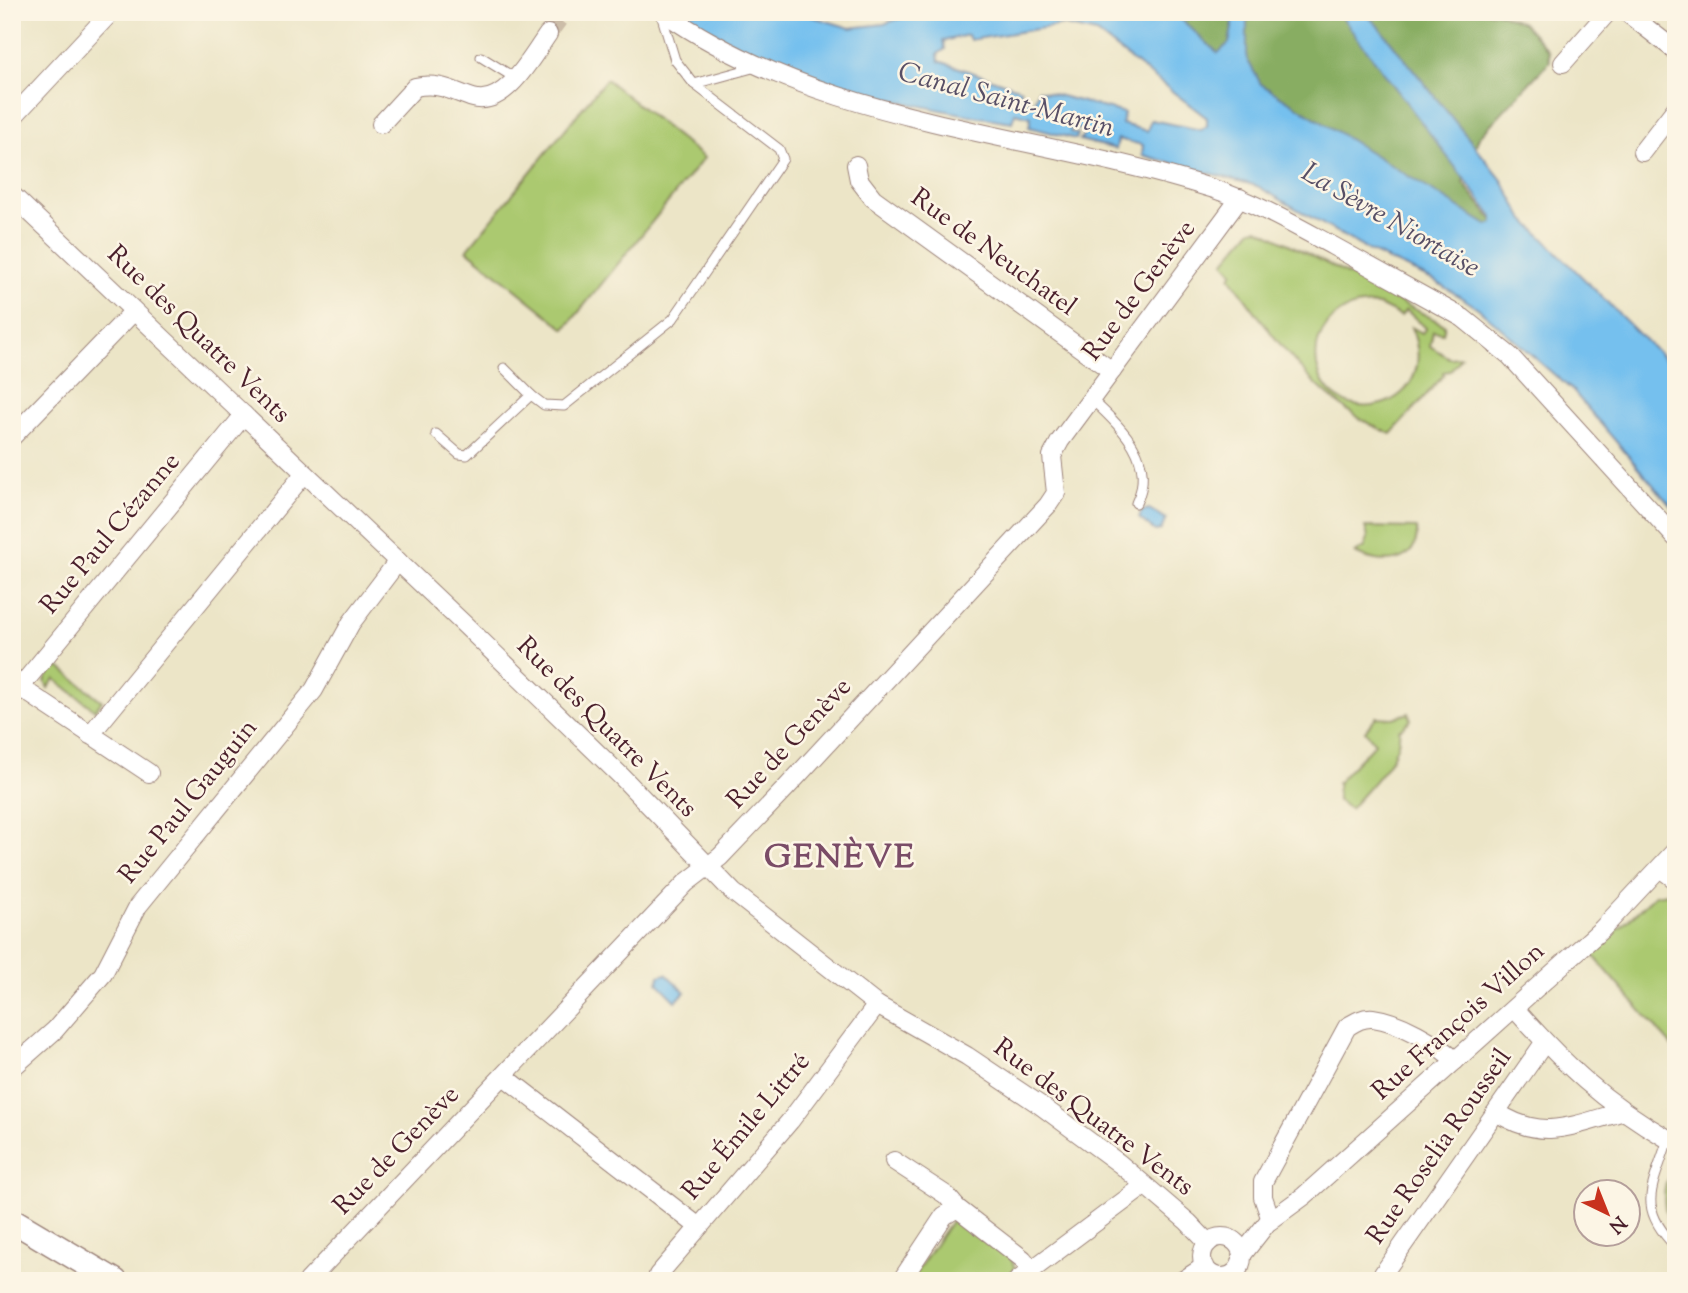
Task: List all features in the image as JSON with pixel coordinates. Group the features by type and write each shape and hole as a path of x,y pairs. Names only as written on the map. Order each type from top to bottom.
{"main road":[{"path":"13,1221 115,1281"}],"street":[{"path":"12,118 111,12"},
{"path":"662,12 693,33 791,80 926,122 1157,175 1240,198 1394,279 1482,331 1546,395 1676,538"},
{"path":"1563,63 1608,12"},
{"path":"1626,12 1676,51"},
{"path":"381,124 415,87 445,86 476,99 487,100 506,88 548,34"},
{"path":"1642,152 1676,108"},
{"name":"Rue de Neuchatel","path":"856,165 859,180 873,198 1112,371"},
{"name":"Rue des Quatre Vents","path":"12,195 622,777 733,892 877,1005 967,1056 1120,1164 1188,1222 1208,1243"},
{"name":"Rue de Genève","path":"308,1281 505,1077 685,883 707,866 786,788 1048,505 1056,493 1057,483 1052,456 1240,198"},
{"path":"12,437 134,312"},
{"name":"Rue Paul Cézanne","path":"15,688 244,415"},
{"path":"90,735 304,474"},
{"name":"Rue Paul Gauguin","path":"12,1068 55,1030 103,974 138,906 314,690 358,611 398,562"},
{"path":"15,688 149,773"},
{"name":"Rue François Villon","path":"1226,1237 1269,1221 1304,1196 1602,929 1676,850"},
{"path":"1660,868 1676,880"},
{"name":"Rue Émile Littré","path":"657,1281 658,1275 790,1121 877,1005"},
{"path":"1515,1009 1544,1043 1621,1112 1673,1142"},
{"path":"1269,1221 1263,1196 1263,1182 1347,1027 1363,1019 1382,1021 1435,1042 1455,1061"},
{"name":"Rue Roselia Rousseil","path":"1378,1281 1498,1113 1544,1043"},
{"path":"505,1077 699,1227"},
{"path":"1498,1113 1517,1125 1553,1131 1621,1112"},
{"path":"894,1161 946,1195 957,1208 1023,1259 1032,1270"},
{"path":"1017,1281 1144,1186"},
{"path":"901,1281 944,1216 957,1208"},
{"name":"Rue François Villon","path":"1242,1255 1269,1221"},
{"path":"1226,1237 1238,1243 1242,1255 1238,1269 1231,1278 1216,1275 1205,1266 1202,1257 1208,1243 1216,1238 1226,1237"},
{"path":"1182,1281 1205,1266"}],"lane":[{"path":"504,368 544,405 564,406 673,319 781,164 783,159 779,149 694,84 675,60 662,12"},
{"path":"481,57 515,78"},
{"path":"694,84 760,66"},
{"path":"436,434 459,454 467,455 531,395"},
{"path":"1092,400 1118,426 1139,458 1145,474 1144,486 1136,503"},
{"path":"1673,1142 1650,1201 1651,1217 1676,1247"}],"green space":[{"path":"1131,12 1497,12 1523,23 1548,50 1550,61 1479,137 1463,183 1500,229 1488,238"},
{"path":"606,79 704,158 565,329 467,250"},
{"path":"1258,228 1445,325 1443,333 1433,331 1430,346 1449,358 1461,357 1450,371 1443,372 1444,375 1391,434 1341,406 1320,388 1281,346 1230,277 1233,272 1224,262 1252,229","holes":["1364,305 1379,305 1401,316 1406,310 1426,328 1422,333 1411,327 1418,355 1413,378 1400,394 1382,404 1362,406 1343,401 1326,387 1317,365 1316,354 1321,334 1332,319 1350,308"]},
{"path":"1365,527 1417,528 1416,541 1412,550 1396,560 1365,557 1355,553 1365,547 1368,537"},
{"path":"54,663 102,701 95,710 55,679 48,688 45,681"},
{"path":"1409,713 1411,720 1399,730 1395,751 1382,772 1350,809 1338,801 1337,783 1375,743 1365,731 1376,717 1393,718"},
{"path":"1668,893 1676,899 1676,1051 1592,954 1655,895"},
{"path":"1674,1168 1676,1231 1667,1217 1664,1200 1666,1183"},
{"path":"958,1218 1011,1257 1015,1269 1002,1281 910,1281 951,1221"}],"water":[{"path":"681,12 797,12 850,28 884,24 917,12 1173,12 1218,53 1229,43 1235,12 1247,12 1247,59 1261,84 1487,225 1493,223 1493,217 1338,12 1364,12 1380,28 1502,180 1523,218 1676,371 1676,512 1573,391 1478,308 1433,280 1371,252 1257,186 1142,155 1143,145 1118,139 1116,149 1080,140 1086,131 1071,127 1070,132 1078,134 1076,139 1029,127 1031,117 1015,113 1012,122 882,97 798,71 757,55","holes":["1062,25 1096,33 1207,118 1207,126 1201,130 1151,120 1147,131 1122,124 1124,113 1038,90 1034,103 1019,99 1021,89 939,61 938,54 945,49 943,41 968,35 970,40"]},
{"path":"1149,509 1166,519 1161,530 1155,531 1139,518 1142,511"},
{"path":"666,974 685,992 676,1001 658,983 659,976"}],"tunnel":[{"path":"548,34 564,12"}],"district":[{"name":"GENÈVE","path":"840,859"}],"water label":[{"name":"Canal Saint-Martin","path":"1006,101"},
{"name":"La Sèvre Niortaise","path":"1390,221"}]}
